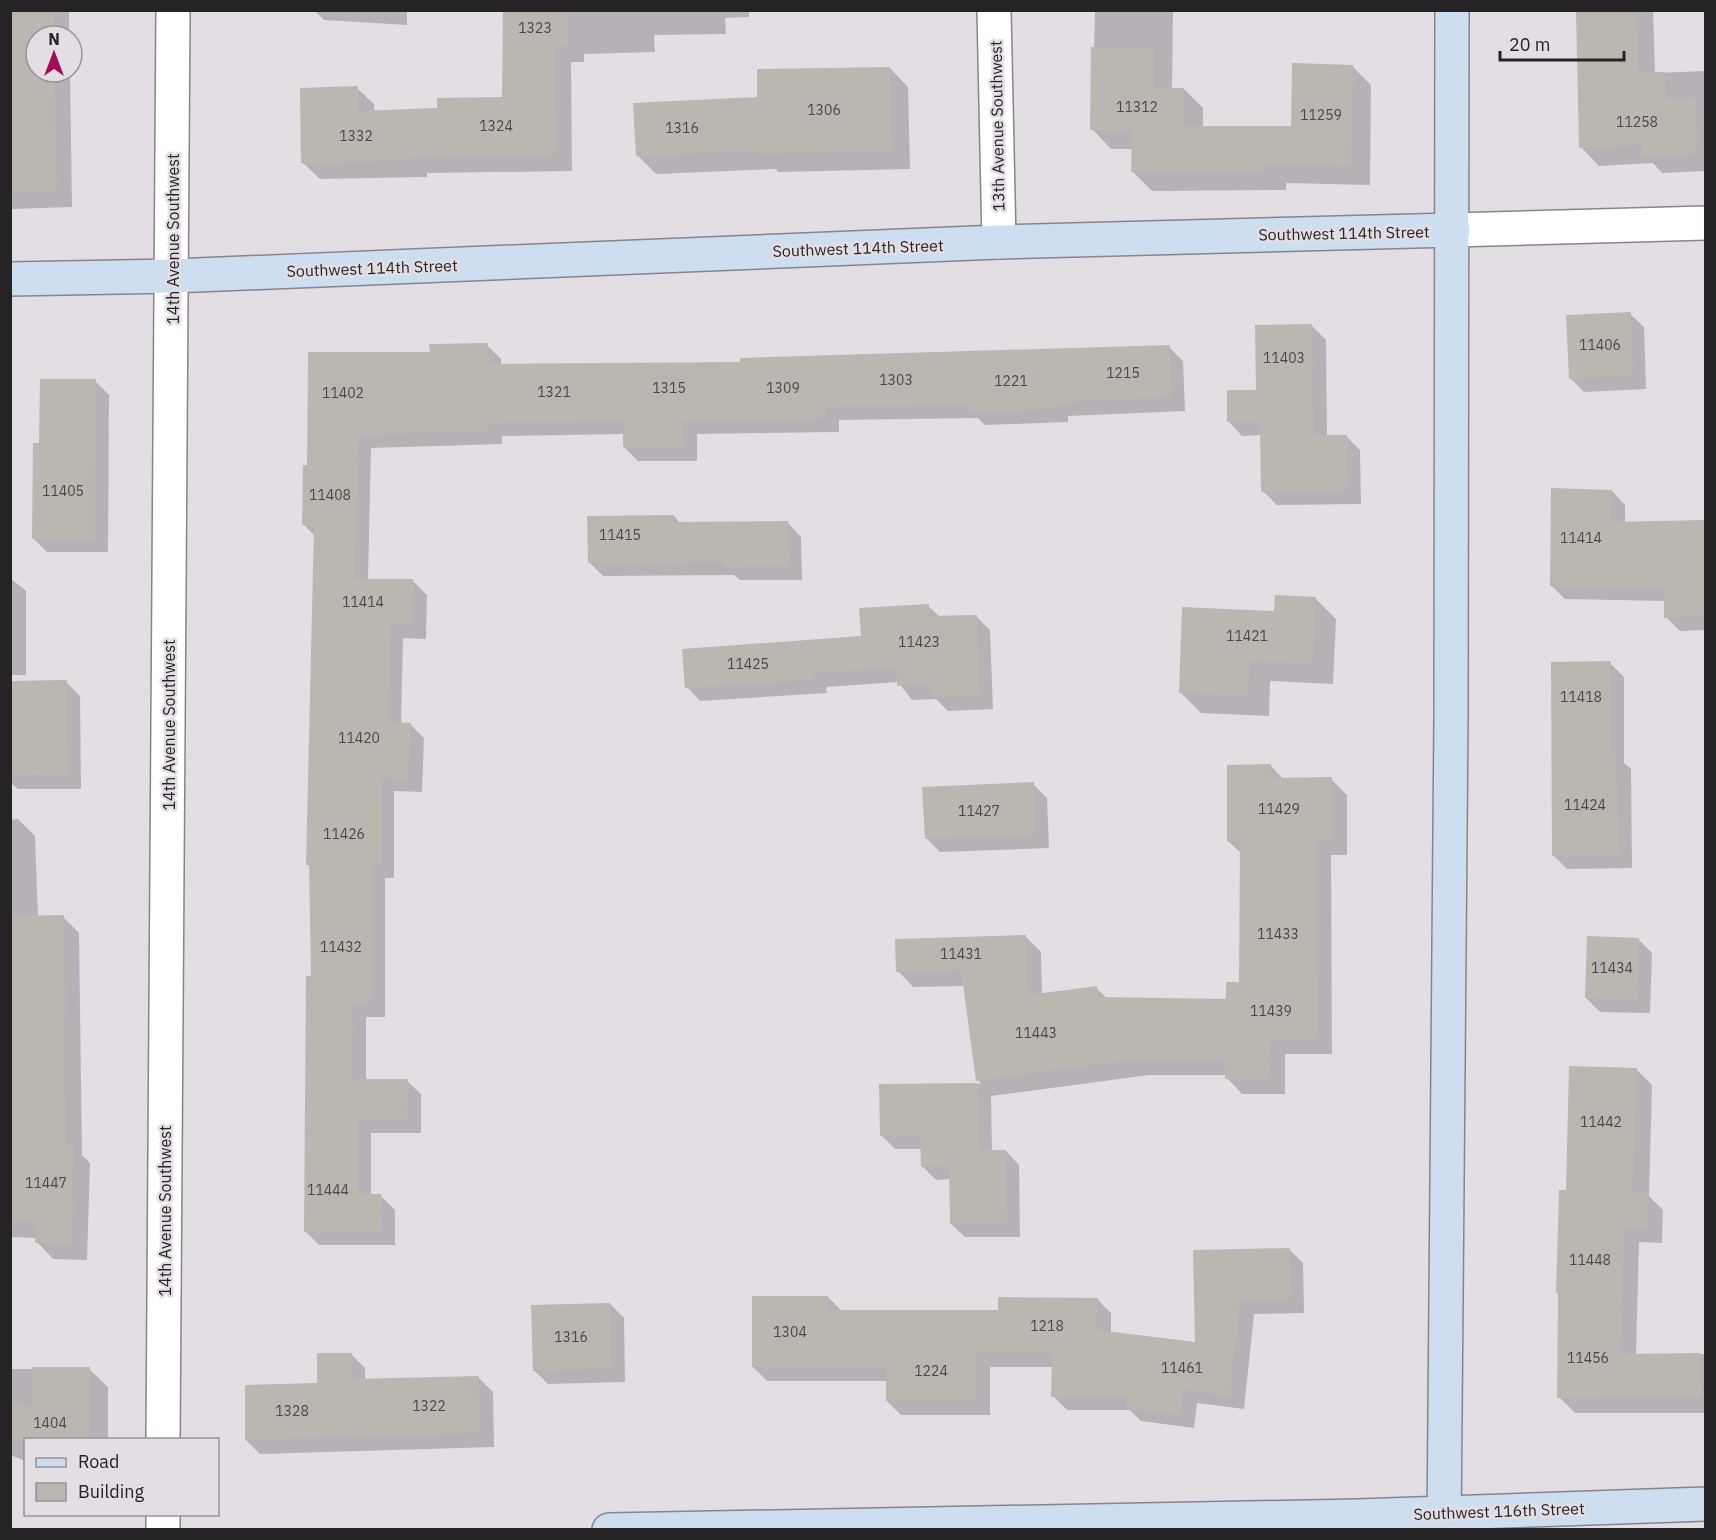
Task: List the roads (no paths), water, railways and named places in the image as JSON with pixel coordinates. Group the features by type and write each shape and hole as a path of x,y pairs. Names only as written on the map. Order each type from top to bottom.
{"street":[{"name":"14th Avenue Southwest","path":"163,1438 173,276 173,10"},
{"name":"13th Avenue Southwest","path":"994,10 999,242"},
{"path":"1444,1522 1453,230 1452,10"},
{"name":"Southwest 114th Street","path":"10,279 173,276 999,242 1706,223"},
{"name":"Southwest 116th Street","path":"609,1530 1444,1522 1517,1509 1706,1504"}]}
